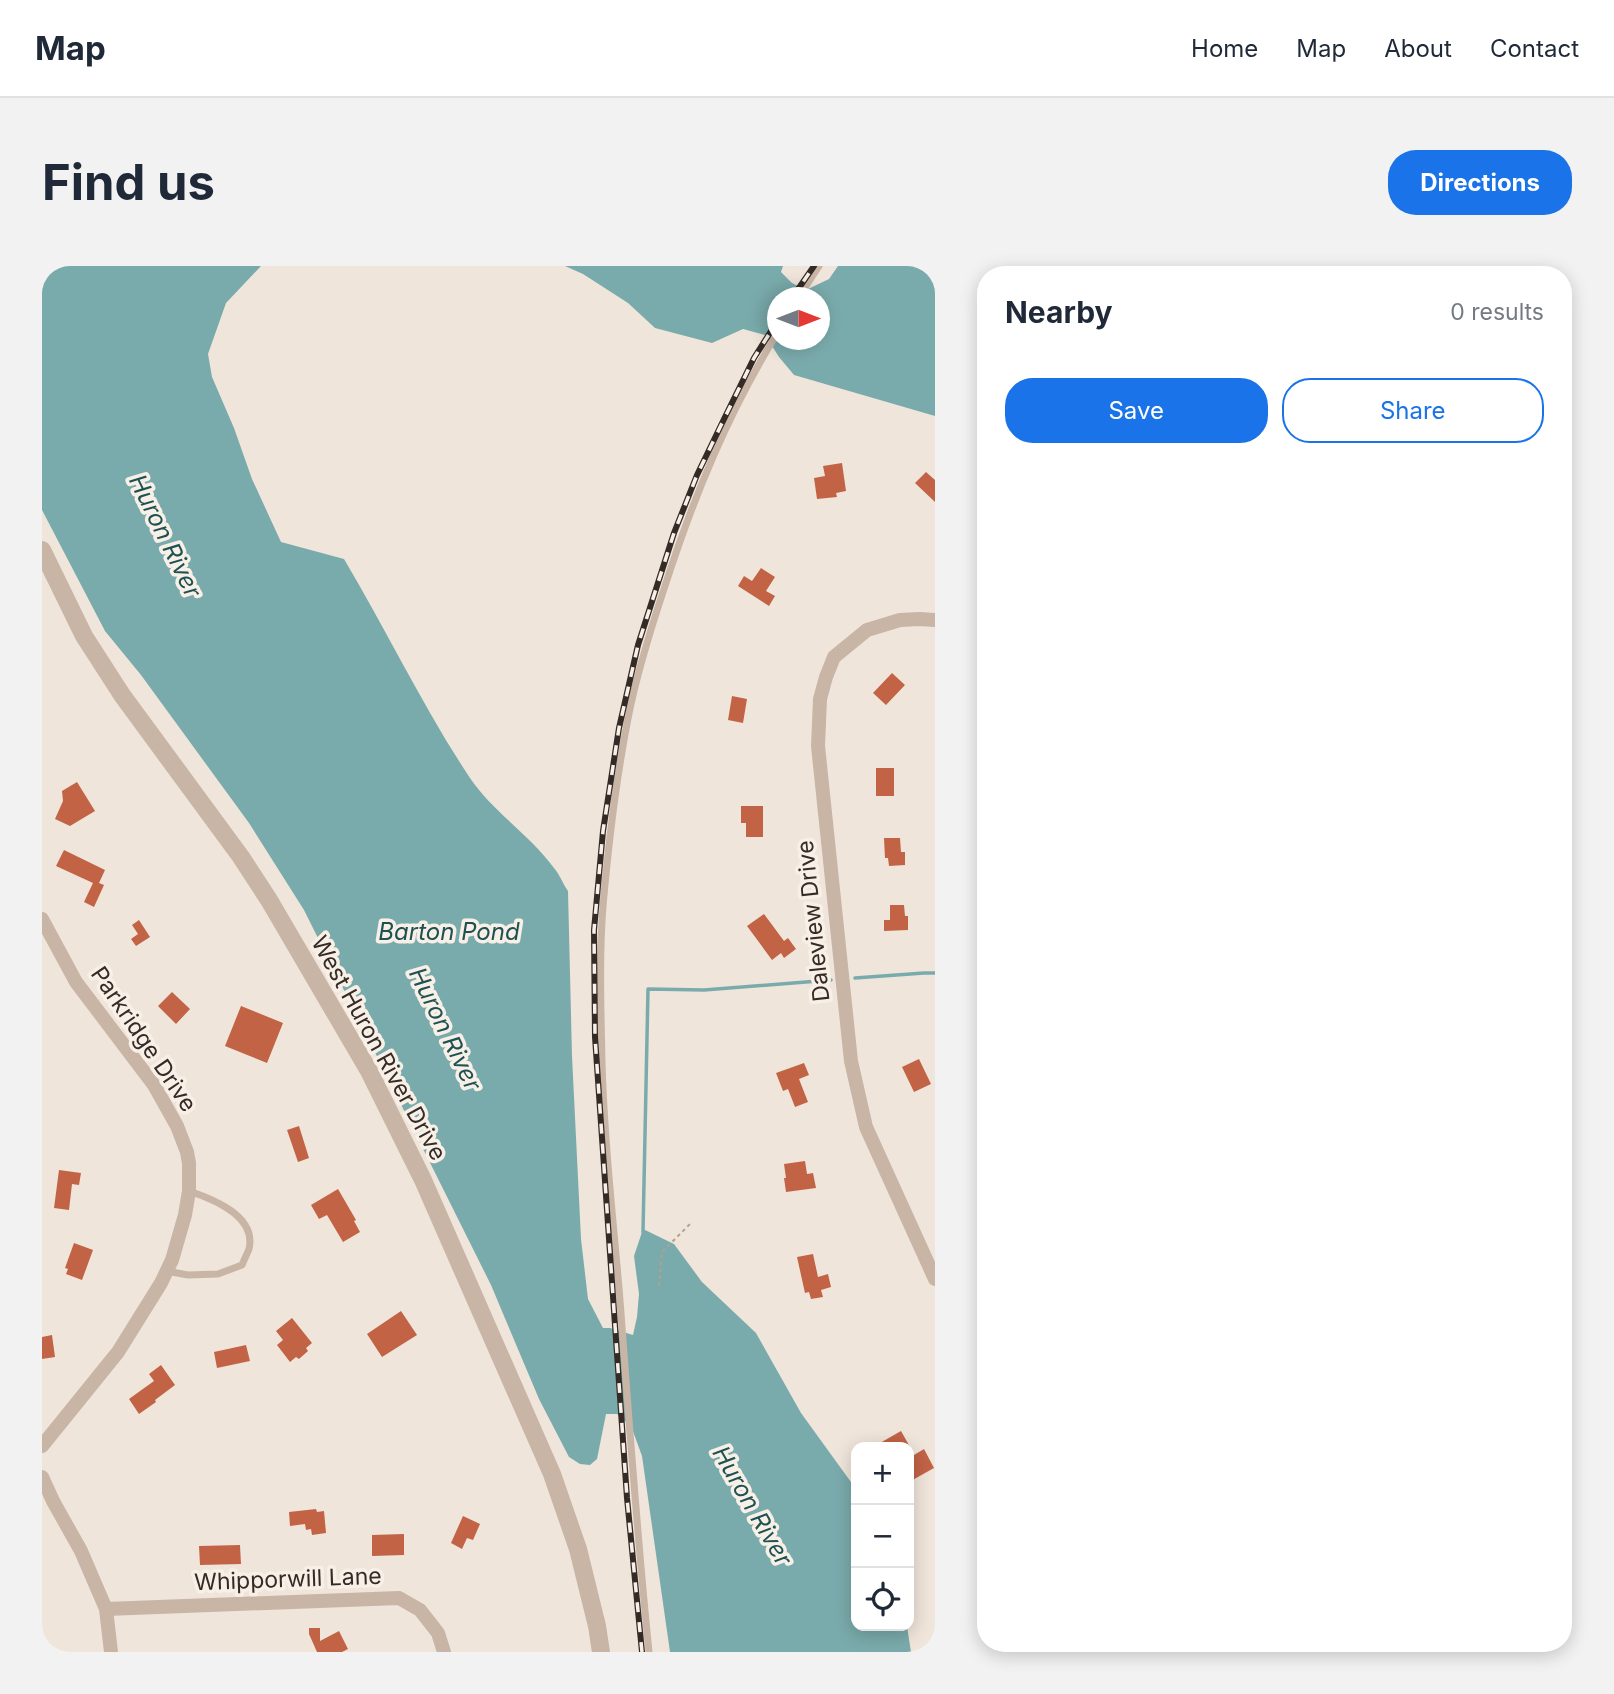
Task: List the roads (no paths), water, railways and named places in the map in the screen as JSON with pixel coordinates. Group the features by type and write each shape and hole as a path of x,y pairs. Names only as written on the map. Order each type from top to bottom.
{"street":[{"name":"West Huron River Drive","path":"42,550 83,636 122,695 241,857 369,1071 423,1180 552,1474 578,1549 601,1652"},
{"name":"Daleview Drive","path":"935,620 900,620 867,630 834,657 820,699 818,746 851,1061 866,1127 935,1279"},
{"name":"Parkridge Drive","path":"42,919 76,982 154,1085 177,1126 189,1163 189,1191 172,1260 118,1352 42,1446"},
{"path":"42,1477 81,1551 106,1609 111,1652"},
{"name":"Whipporwill Lane","path":"106,1609 399,1598 420,1610 438,1633 444,1652"}],"lane":[{"path":"805,287 819,266"},
{"path":"649,1652 607,1158 602,1039 603,909 620,767 632,701 652,625 681,537 720,437 767,349"},
{"path":"166,1271 188,1275 218,1274 242,1265 250,1247 247,1230 237,1215 219,1202 189,1191"}],"water":[{"name":"Barton Pond","path":"42,266 261,266 226,303 208,354 212,377 252,479 281,542 344,559 437,725 470,778 489,802 544,856 568,891 572,1056 581,1239 588,1299 603,1328 633,1335 639,1294 634,1256 643,1229 674,1244 702,1282 756,1333 801,1413 851,1482 851,1631 908,1631 911,1652 670,1652 642,1456 631,1426 617,1414 606,1414 597,1459 590,1465 580,1464 569,1457 539,1399 491,1285 304,910 249,823 141,675 105,631 42,510"},
{"path":"565,266 783,266 781,272 800,287 767,287 767,338 765,335 743,329 712,343 655,328 628,303 583,274"},
{"path":"838,266 935,266 935,416 794,375 775,350 830,350 830,287 812,287 829,279"}],"waterway":[{"path":"855,978 935,973"},
{"path":"643,1232 648,989 704,990 831,980"}],"railway":[{"path":"800,287 814,266"},
{"path":"642,1652 627,1498 595,1037 594,930 603,831 619,728 638,645 674,533 697,475 754,358 767,337"}],"water label":[{"name":"Huron River","path":"165,536"},
{"name":"Huron River","path":"445,1029"},
{"name":"Huron River","path":"752,1506"}]}
